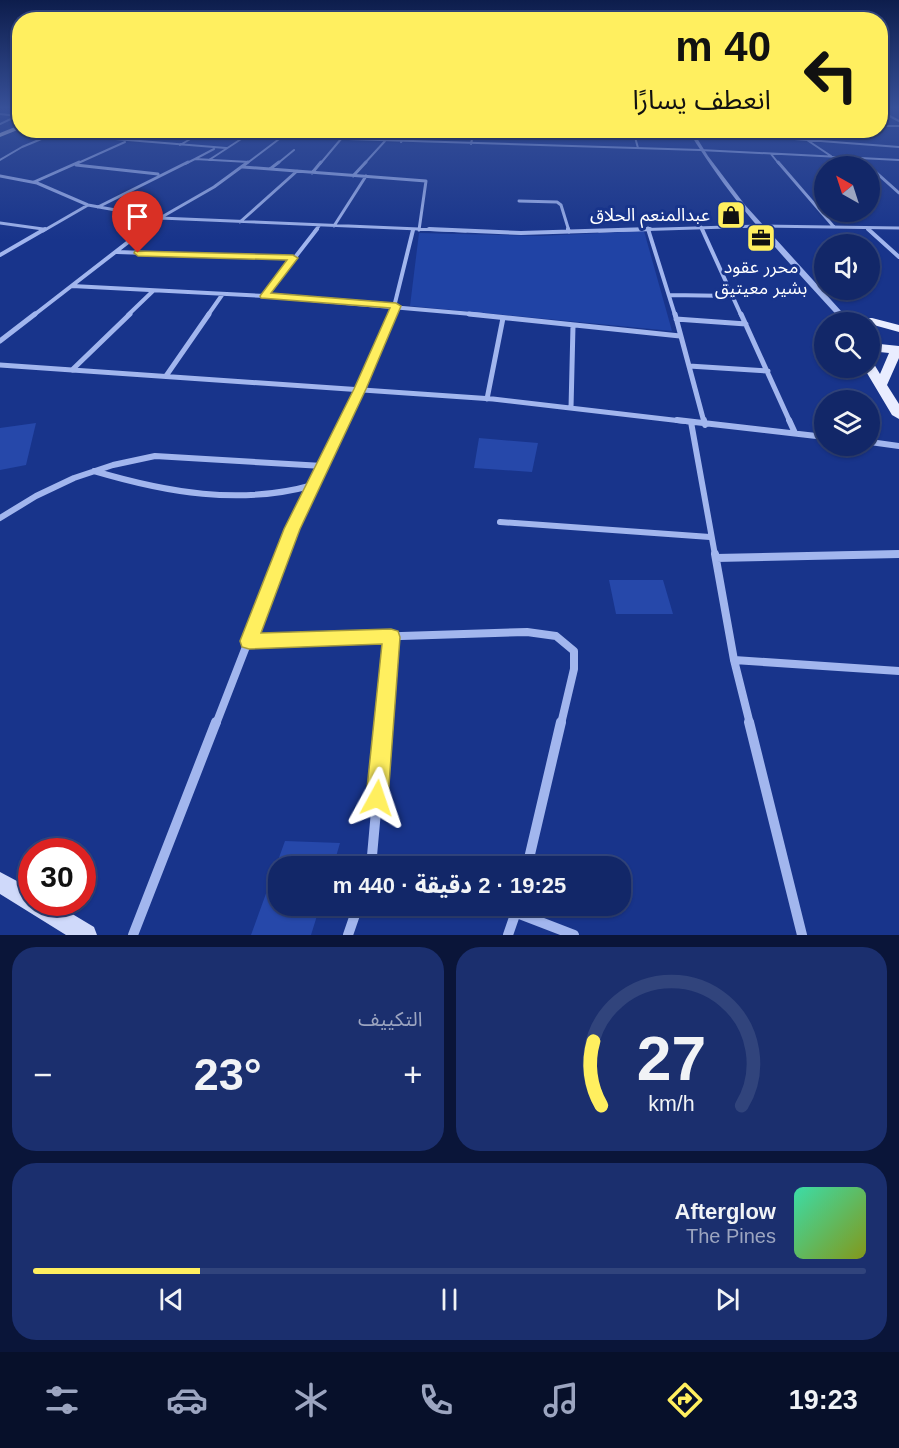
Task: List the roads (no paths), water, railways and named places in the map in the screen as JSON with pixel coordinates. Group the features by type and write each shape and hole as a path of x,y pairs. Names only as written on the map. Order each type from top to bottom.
{"main road":[{"path":"880,323 899,328"},
{"path":"880,348 897,351 882,384"},
{"path":"878,378 899,415"},
{"path":"0,882 18,893"},
{"path":"55,916 86,935"}],"street":[{"path":"34,182 101,153"},
{"path":"98,207 159,174 207,153"},
{"path":"208,160 219,153"},
{"path":"0,341 160,218 194,200 262,153"},
{"path":"270,169 291,153"},
{"path":"312,173 329,153"},
{"path":"352,176 374,153"},
{"path":"702,153 759,226 840,312"},
{"path":"747,153 814,156"},
{"path":"771,154 834,227"},
{"path":"195,159 249,162"},
{"path":"880,159 899,160"},
{"path":"75,165 159,174"},
{"path":"133,935 292,529 360,389 396,306 427,182 242,167"},
{"path":"240,222 297,171"},
{"path":"0,176 34,182 88,205 160,218 416,230 569,232 759,226 899,228"},
{"path":"334,226 366,176"},
{"path":"880,176 898,191"},
{"path":"519,201 557,202 561,205 569,232"},
{"path":"0,255 88,205"},
{"path":"0,223 43,229"},
{"path":"265,296 319,226"},
{"path":"702,227 795,433"},
{"path":"867,227 899,257"},
{"path":"648,228 670,294 705,425"},
{"path":"116,252 293,258"},
{"path":"72,286 265,296 396,306 680,336"},
{"path":"72,370 153,291"},
{"path":"166,376 222,294"},
{"path":"670,294 734,296"},
{"path":"487,399 503,318"},
{"path":"676,319 746,324"},
{"path":"571,408 573,326"},
{"path":"0,366 487,399 814,436"},
{"path":"688,366 768,371"},
{"path":"691,422 734,660 802,935"},
{"path":"880,443 899,446"},
{"path":"0,519 50,488 93,471 155,456 323,466"},
{"path":"93,471 128,483 259,497 301,490 314,485"},
{"path":"500,522 710,537"},
{"path":"716,558 899,554"},
{"path":"249,641 527,632 556,636 574,651 574,669 530,856"},
{"path":"372,856 391,637"},
{"path":"734,660 899,671"},
{"path":"348,935 355,916"},
{"path":"508,935 515,916"},
{"path":"533,916 574,935"}],"place":[{"name":"عبدالمنعم الحلاق","path":"731,215"},
{"name":"محرر عقود بشير معيتيق","path":"761,238"}]}
